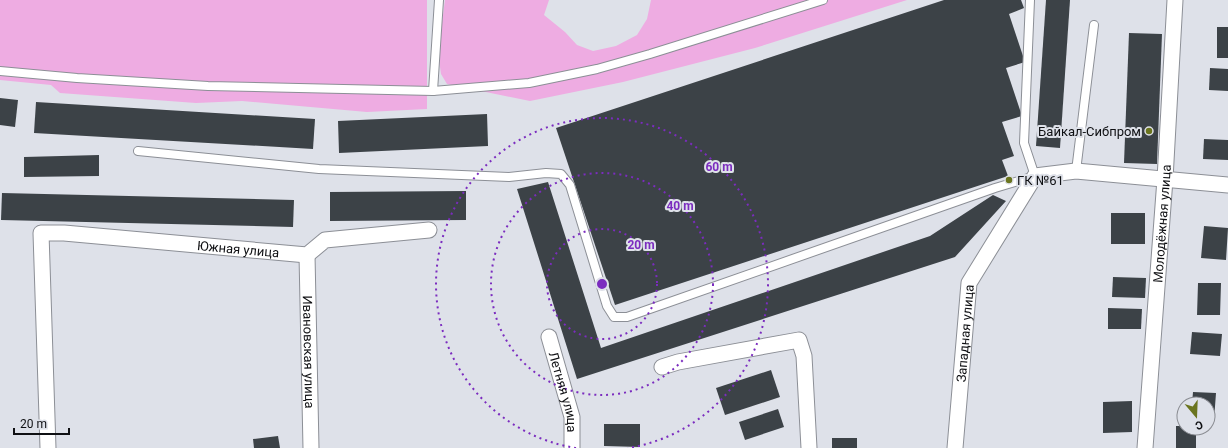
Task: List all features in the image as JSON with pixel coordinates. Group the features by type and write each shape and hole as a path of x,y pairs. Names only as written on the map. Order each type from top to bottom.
{"street":[{"name":"Молодёжная улица","path":"1145,448 1175,0"},
{"path":"1035,176 1076,171 1228,185"},
{"name":"Западная улица","path":"955,448 969,283 1035,176"},
{"path":"307,255 326,240 429,230"},
{"name":"Южная улица","path":"48,448 42,233 64,233 307,255"},
{"name":"Ивановская улица","path":"307,255 311,448"},
{"name":"Летняя улица","path":"549,337 572,417 572,448"},
{"path":"662,367 678,362 800,340 804,356 809,448"}],"lane":[{"path":"433,91 439,0"},
{"path":"0,71 77,78 208,86 433,91 529,83 597,69 824,0"},
{"path":"138,151 319,169 509,177 561,174 570,185 607,306 614,317 627,317 995,188 1035,176 1024,143 1030,0"},
{"path":"1076,171 1094,25"}],"shaded area":[{"path":"0,0 427,0 427,109 367,112 242,101 196,103 60,93 51,85 0,80"},
{"path":"445,0 549,0 544,15 565,32 577,45 593,51 616,46 637,35 647,19 651,0 907,0 755,48 623,82 530,101 447,84 441,74 438,53"}],"building":[{"path":"944,0 1021,0 1024,8 1009,14 1025,62 1006,68 1022,116 1002,122 1014,156 1002,160 1008,176 615,305 556,128"},
{"path":"1046,0 1070,0 1060,148 1036,146"},
{"path":"1217,27 1228,27 1228,58 1217,58"},
{"path":"1129,33 1162,34 1157,164 1124,163"},
{"path":"1210,68 1228,69 1228,91 1209,90"},
{"path":"0,98 18,100 15,127 0,125"},
{"path":"36,102 315,119 313,149 34,133"},
{"path":"487,114 488,146 339,153 338,121"},
{"path":"1204,139 1228,140 1228,160 1203,159"},
{"path":"99,155 99,176 24,177 24,157"},
{"path":"548,182 601,348 930,236 993,195 1006,201 955,257 577,379 517,189"},
{"path":"466,191 466,220 330,221 330,192"},
{"path":"2,193 294,200 293,227 1,220"},
{"path":"1111,213 1145,213 1145,244 1111,244"},
{"path":"1204,226 1228,228 1226,260 1201,258"},
{"path":"1113,277 1146,278 1145,298 1112,297"},
{"path":"1198,283 1221,283 1220,315 1197,315"},
{"path":"1108,308 1142,309 1141,329 1108,329"},
{"path":"1192,332 1222,334 1220,356 1190,354"},
{"path":"771,370 780,397 725,415 716,388"},
{"path":"1193,392 1216,393 1216,396 1193,396"},
{"path":"1132,401 1132,432 1103,433 1103,402"},
{"path":"778,409 784,427 745,440 739,422"},
{"path":"604,424 640,424 640,447 604,446"},
{"path":"278,436 280,448 254,448 253,439"},
{"path":"1176,436 1196,436 1196,448 1176,448"},
{"path":"832,438 857,438 857,448 832,448"}],"place":[{"name":"Байкал-Сибпром","path":"1149,131"},
{"name":"ГК №61","path":"1009,180"}]}
